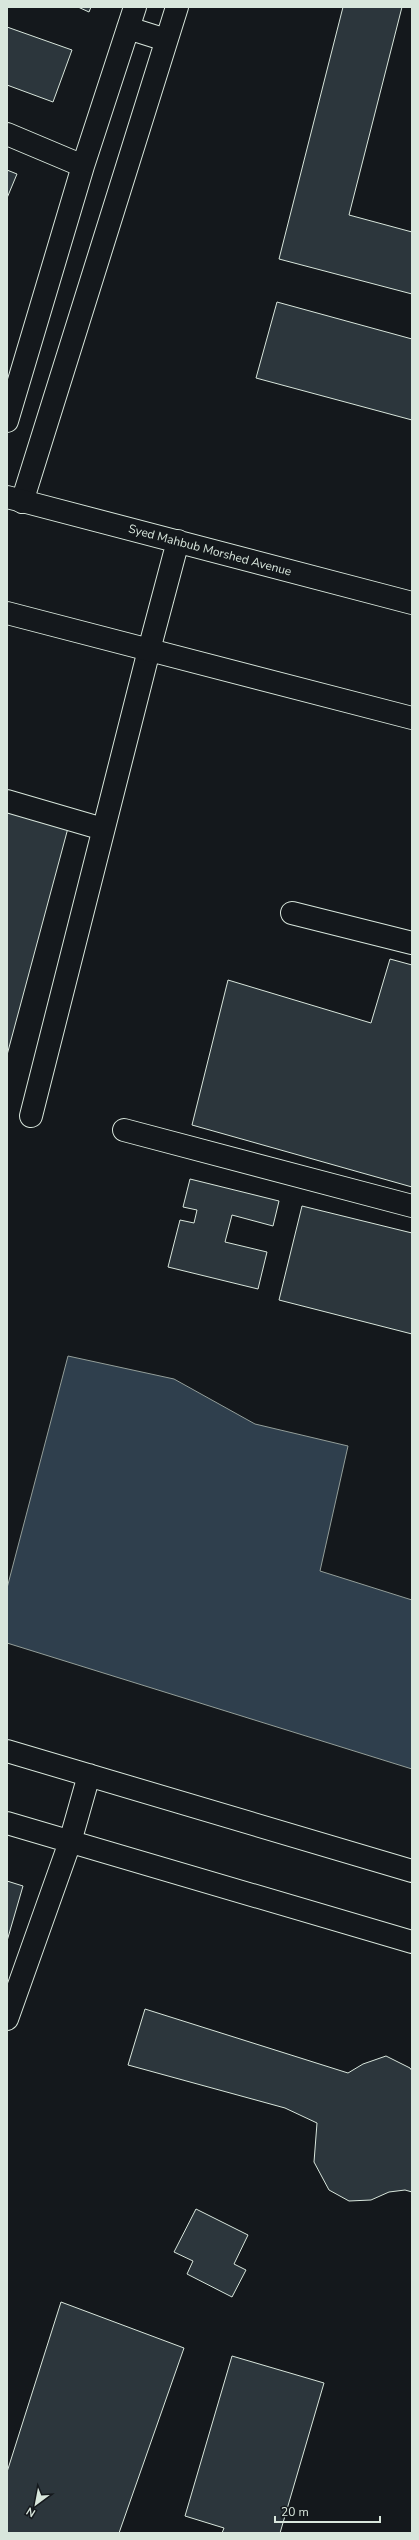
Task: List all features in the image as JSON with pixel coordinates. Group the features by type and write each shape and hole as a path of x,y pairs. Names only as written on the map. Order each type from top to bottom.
{"street":[{"path":"7,421 83,166 135,7"},
{"path":"14,500 177,7"},
{"path":"128,28 166,40"},
{"path":"7,134 83,166"},
{"name":"Syed Mahbub Morshed Avenue","path":"14,500 178,541 412,603"},
{"path":"31,1116 103,829 178,541"},
{"path":"7,613 412,718"},
{"path":"7,802 103,829"},
{"path":"292,913 412,943"},
{"path":"124,1130 412,1206"},
{"path":"7,1751 412,1871"},
{"path":"7,2019 70,1842 89,1775"},
{"path":"7,1823 412,1942"}],"water":[{"path":"68,1356 174,1379 255,1424 348,1446 320,1571 412,1600 412,1769 7,1643 7,1588"}],"building":[{"path":"78,7 91,7 89,12"},
{"path":"343,7 402,7 349,215 412,232 412,294 279,259"},
{"path":"7,27 72,50 53,102 7,85"},
{"path":"7,170 17,174 7,198"},
{"path":"277,302 412,339 412,420 256,378"},
{"path":"7,811 68,828 7,1055"},
{"path":"390,959 412,965 412,1187 192,1125 228,980 371,1023"},
{"path":"190,1179 279,1201 273,1226 232,1215 225,1242 267,1252 258,1289 168,1267 180,1220 194,1223 197,1210 183,1207"},
{"path":"302,1206 412,1233 412,1334 279,1300"},
{"path":"7,1881 23,1886 7,1941"},
{"path":"145,2009 348,2073 363,2064 386,2056 410,2068 412,2071 412,2192 405,2190 389,2192 371,2200 349,2201 329,2190 314,2162 317,2123 285,2108 128,2065"},
{"path":"196,2209 248,2235 234,2264 246,2270 232,2297 187,2274 193,2261 174,2252"},
{"path":"61,2302 184,2348 119,2533 7,2533 7,2472"},
{"path":"232,2356 324,2383 280,2533 222,2533 224,2528 185,2516"}]}
